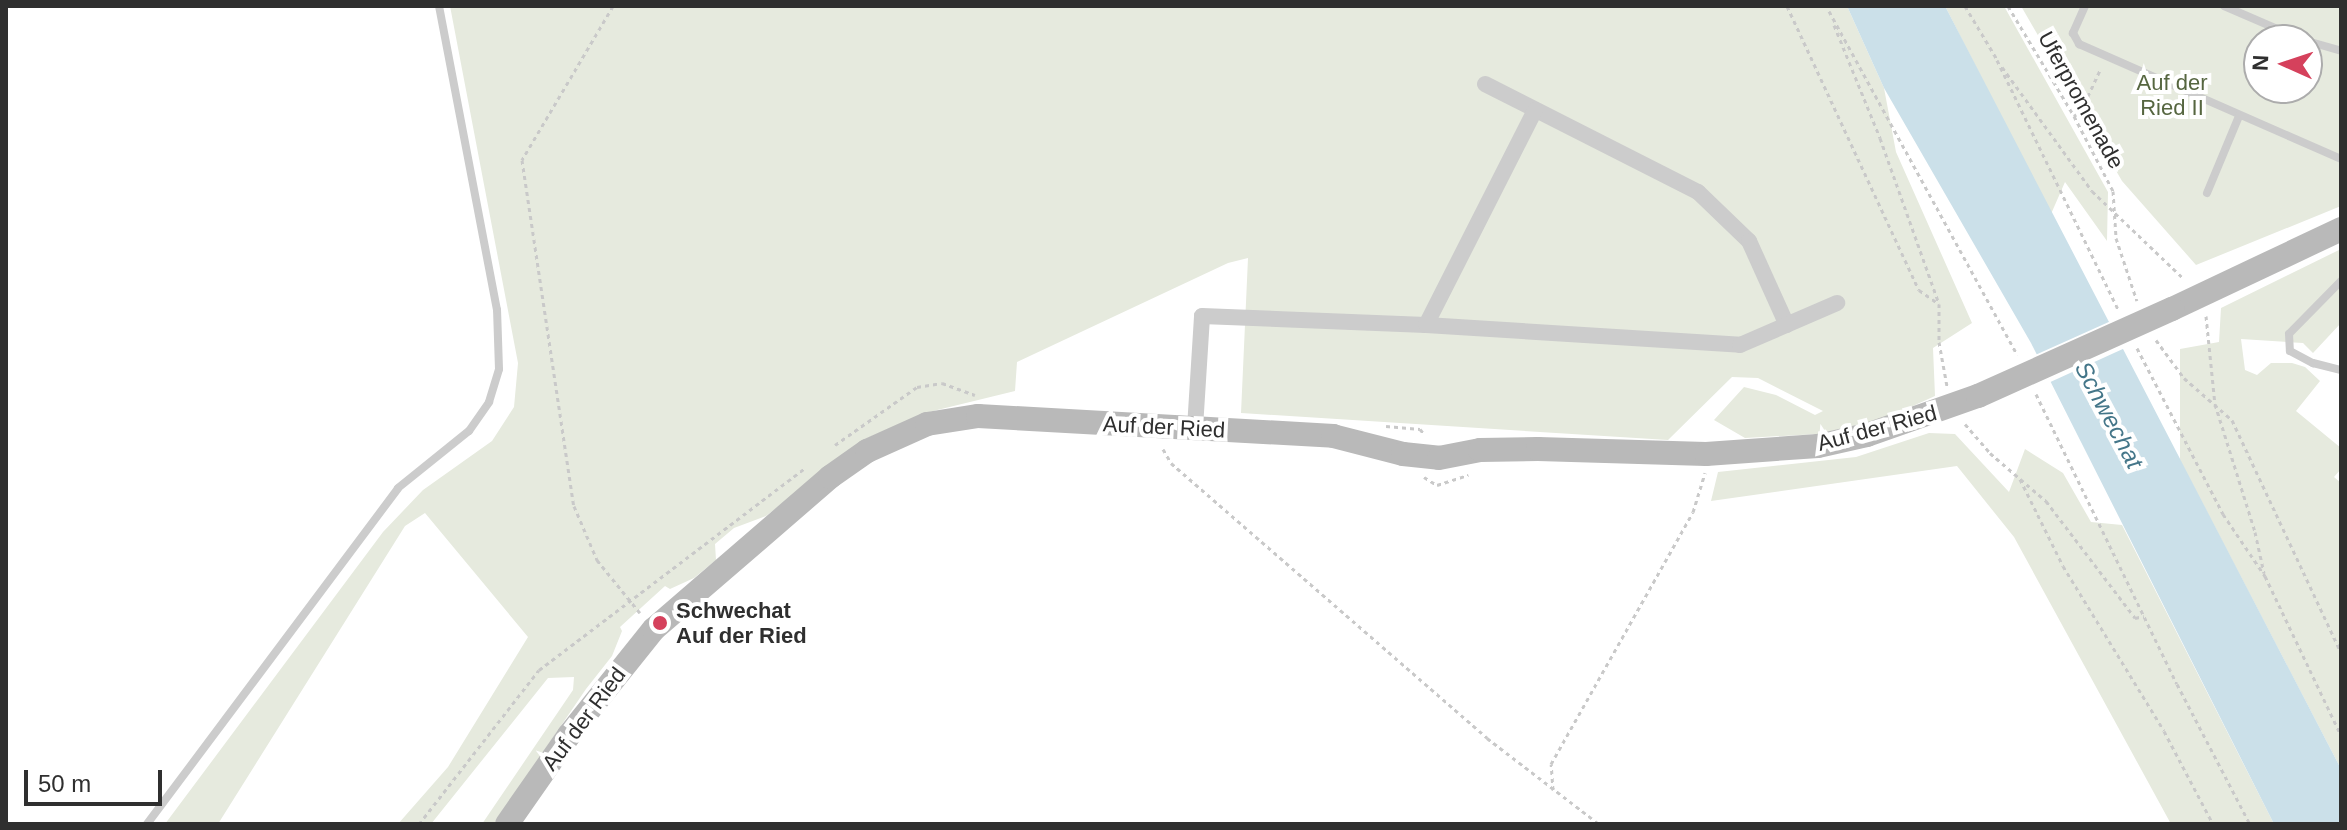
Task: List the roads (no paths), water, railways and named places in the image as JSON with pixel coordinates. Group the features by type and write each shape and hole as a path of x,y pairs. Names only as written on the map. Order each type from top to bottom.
{"main road":[{"name":"Auf der Ried","path":"507,824 569,735 654,629 830,477 867,451 927,424 978,416 1333,436 1424,456 1538,449 1706,454 1818,446 1867,435 1952,407 2172,309 2200,302 2341,229"}],"street":[{"path":"1485,84 1698,192 1749,241 1787,325"},
{"path":"1426,325 1535,110"},
{"path":"1195,428 1202,316 1426,325 1740,345 1837,303"}],"lane":[{"path":"147,824 398,488 469,431 489,402 499,369 497,310 439,6"},
{"path":"2085,6 2073,33 2079,44 2341,159"},
{"path":"2224,6 2266,24"},
{"path":"2207,193 2239,116"},
{"path":"2341,281 2289,334 2290,351 2313,363 2341,370"}],"water":[{"name":"Schwechat","path":"1847,6 1945,6 2341,769 2341,824 2274,824 2031,343 1884,88"}],"place":[{"name":"Schwechat Auf der Ried","path":"660,623"}],"park label":[{"name":"Auf der Ried II","path":"2172,94"}]}
